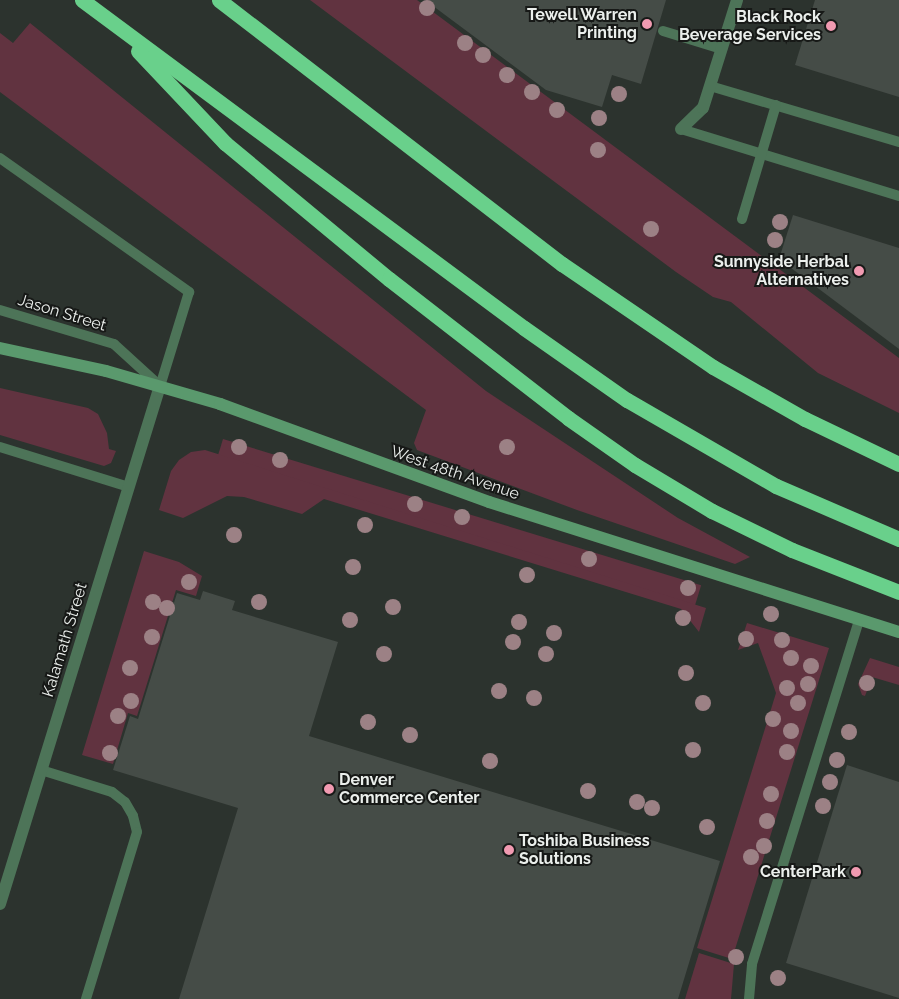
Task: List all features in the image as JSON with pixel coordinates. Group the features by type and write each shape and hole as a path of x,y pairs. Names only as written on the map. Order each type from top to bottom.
{"highway":[{"path":"82,0 524,328 627,400 776,486 899,539"},
{"path":"220,0 570,270 713,367 805,419 899,464"},
{"path":"111,22 225,143 389,279 568,418 635,465 712,511 801,554 899,592"}],"street":[{"path":"681,129 703,108 737,0"},
{"name":"West 48th Avenue","path":"0,348 160,386 220,404 480,500 899,632"},
{"name":"Kalamath Street","path":"0,904 160,386"}],"lane":[{"path":"663,31 722,49"},
{"path":"710,86 899,142"},
{"path":"742,219 776,105"},
{"path":"681,129 899,196"},
{"path":"0,158 189,292 160,386"},
{"name":"Jason Street","path":"0,310 114,344 160,386"},
{"path":"0,447 129,487"},
{"path":"748,999 752,964 859,620"},
{"path":"41,770 112,792 125,802 133,816 137,832 86,999"}],"shaded area":[{"path":"310,0 417,0 899,358 899,413 818,373 731,302 713,297 676,272"},
{"path":"30,23 486,391 678,518 750,557 735,564 577,510 417,450 414,443 426,410 0,92 0,33 13,43"},
{"path":"0,388 88,408 98,414 107,433 109,449 116,451 111,463 104,466 0,435"},
{"path":"223,439 701,585 695,606 217,460"},
{"path":"205,450 706,608 699,632 681,609 324,499 302,514 244,497 227,496 183,518 159,510 171,471 179,460 191,452"},
{"path":"144,551 179,562 202,576 196,596 176,590 137,716 128,713 113,764 82,755"},
{"path":"747,623 829,648 732,959 697,948 776,693 758,643 738,650"},
{"path":"870,658 899,667 899,685 872,677 865,696 862,695 858,684"},
{"path":"699,953 734,964 731,999 685,999"}],"building":[{"path":"425,0 666,0 641,84 612,75 602,107 546,90"},
{"path":"815,0 899,0 899,97 795,65"},
{"path":"793,215 899,248 899,349 779,259"},
{"name":"Denver Commerce Center","path":"203,591 235,601 232,610 338,642 309,736 720,861 678,999 179,999 238,808 113,770 130,716 138,719 177,593 200,600"},
{"name":"CenterPark","path":"847,765 899,782 899,998 786,963"}],"place":[{"name":"Tewell Warren Printing","path":"647,24"},
{"name":"Black Rock Beverage Services","path":"831,26"},
{"name":"Sunnyside Herbal Alternatives","path":"859,271"},
{"name":"Denver Commerce Center","path":"329,789"},
{"name":"Toshiba Business Solutions","path":"509,850"},
{"name":"CenterPark","path":"856,872"}]}
